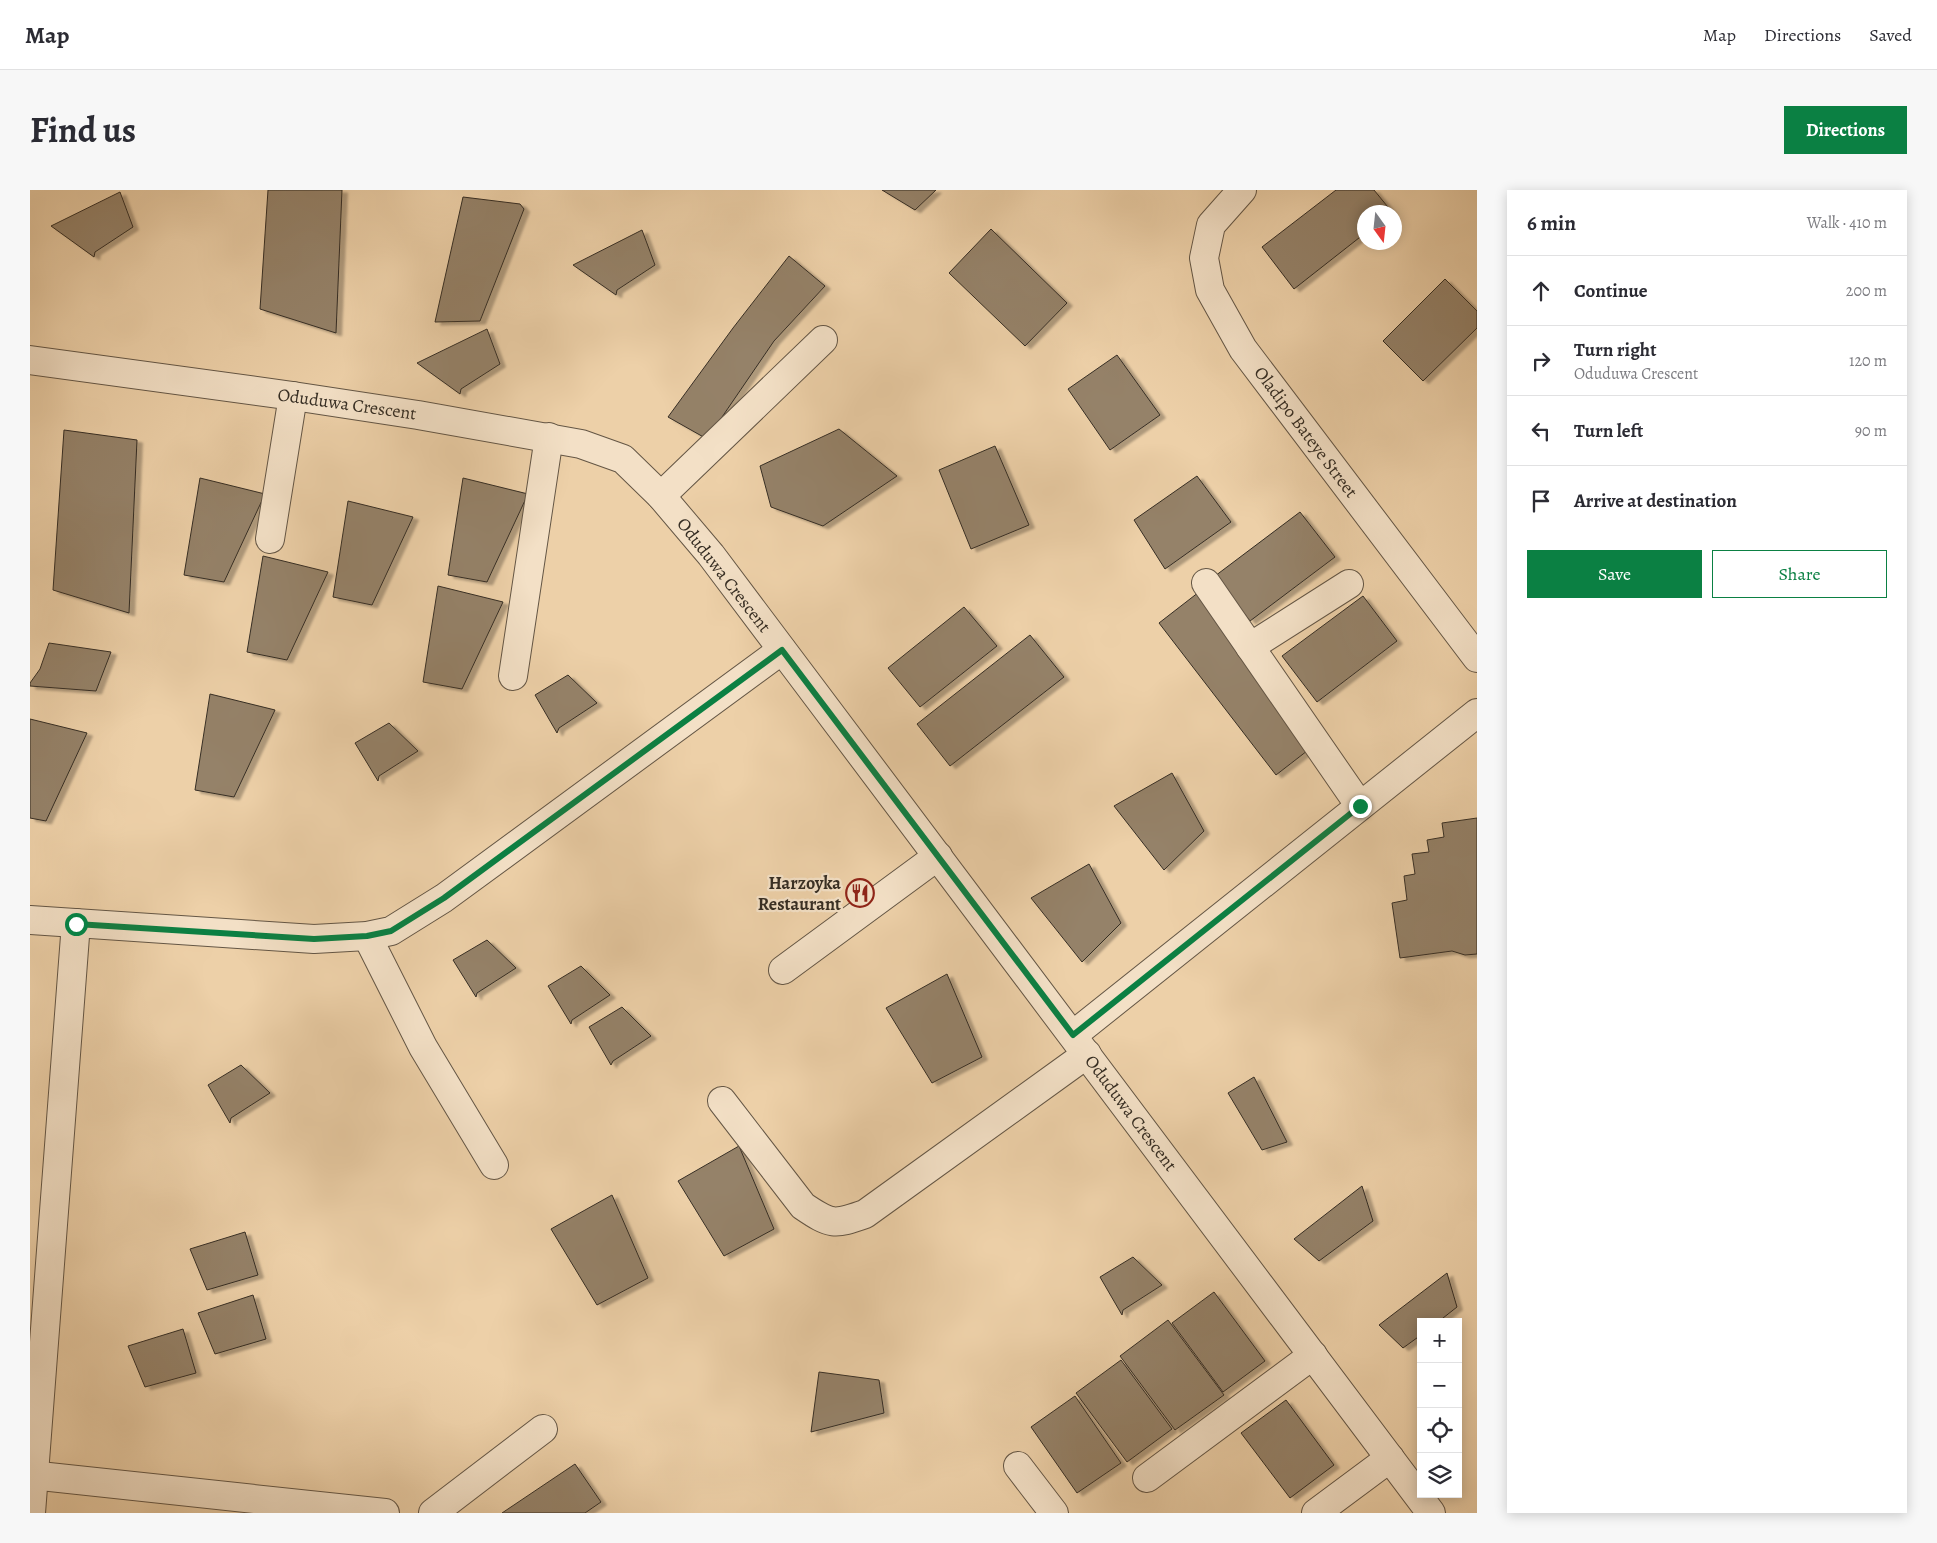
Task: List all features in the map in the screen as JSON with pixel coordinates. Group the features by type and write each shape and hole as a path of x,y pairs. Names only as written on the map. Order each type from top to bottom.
{"street":[{"name":"Oladipo Bateye Street","path":"1242,190 1211,225 1204,258 1210,290 1243,349 1477,658"},
{"path":"661,496 823,340"},
{"name":"Oduduwa Crescent","path":"30,360 293,396 549,437 581,444 623,459 661,496 711,555 1431,1513"},
{"path":"270,540 293,396"},
{"path":"513,676 549,437"},
{"path":"1206,583 1360,806"},
{"path":"1250,647 1348,584"},
{"path":"30,920 314,939 367,936 391,931 444,898 782,650"},
{"path":"722,1101 803,1206 820,1218 840,1223 865,1214 1080,1044 1360,806 1477,713"},
{"path":"783,970 938,856"},
{"path":"31,1513 32,1475 76,924"},
{"path":"367,936 424,1047 494,1164"},
{"path":"1147,1478 1313,1355"},
{"path":"433,1513 543,1429"},
{"path":"1316,1513 1390,1458"},
{"path":"1018,1466 1054,1513"},
{"path":"32,1475 385,1513"}],"building":[{"path":"268,190 342,190 336,333 260,309"},
{"path":"882,190 936,190 915,210"},
{"path":"1336,190 1374,190 1386,205 1357,205 1357,240 1294,289 1262,247"},
{"path":"120,192 133,227 95,252 94,257 51,226"},
{"path":"463,197 520,204 524,209 480,321 435,322"},
{"path":"991,229 1067,303 1025,346 949,273"},
{"path":"642,230 655,265 617,290 616,295 573,265"},
{"path":"789,256 825,286 774,341 707,439 668,417 733,328"},
{"path":"1445,279 1477,311 1477,328 1423,381 1383,341"},
{"path":"487,329 500,364 461,389 460,394 417,363"},
{"path":"1117,355 1160,415 1110,450 1068,389"},
{"path":"839,429 897,476 823,526 771,507 760,466"},
{"path":"64,430 137,440 129,613 53,590"},
{"path":"995,446 1029,525 971,549 939,470"},
{"path":"1197,476 1231,522 1165,569 1134,520"},
{"path":"200,478 265,494 224,582 184,575"},
{"path":"463,478 528,494 487,582 448,575"},
{"path":"348,501 413,517 372,605 333,597"},
{"path":"1300,512 1335,557 1250,621 1215,576"},
{"path":"263,556 328,572 287,660 247,652"},
{"path":"438,586 503,602 462,689 423,682"},
{"path":"1199,592 1316,744 1276,775 1159,623"},
{"path":"1363,596 1397,641 1317,702 1282,656"},
{"path":"964,607 997,646 920,707 888,668"},
{"path":"1030,635 1064,677 950,766 917,724"},
{"path":"49,643 111,652 96,691 30,686 30,683 40,669"},
{"path":"568,675 597,703 559,728 557,733 535,695"},
{"path":"210,694 275,710 234,797 195,790"},
{"path":"30,719 87,733 46,821 30,818"},
{"path":"389,723 418,751 379,776 378,781 355,743"},
{"path":"1172,773 1204,831 1164,870 1114,806"},
{"path":"1477,818 1477,954 1465,955 1452,951 1400,958 1392,903 1407,900 1404,876 1415,874 1412,854 1429,852 1427,840 1444,837 1442,823"},
{"path":"1089,864 1121,923 1082,962 1031,898"},
{"path":"487,940 516,968 477,993 476,997 453,960"},
{"path":"581,966 610,995 572,1020 571,1024 548,986"},
{"path":"947,974 982,1057 932,1083 886,1008"},
{"path":"622,1007 651,1036 613,1061 611,1065 589,1027"},
{"path":"241,1065 270,1093 231,1118 230,1123 208,1085"},
{"path":"1254,1077 1287,1142 1262,1150 1228,1093"},
{"path":"739,1146 774,1229 724,1256 678,1181"},
{"path":"1362,1186 1373,1221 1319,1261 1294,1239"},
{"path":"612,1195 648,1278 597,1305 551,1229"},
{"path":"245,1232 258,1275 207,1290 190,1249"},
{"path":"1133,1257 1162,1285 1123,1310 1122,1315 1100,1277"},
{"path":"1447,1273 1457,1307 1443,1318 1417,1318 1417,1338 1403,1348 1379,1325"},
{"path":"1214,1292 1265,1361 1223,1392 1172,1323"},
{"path":"253,1295 266,1339 215,1354 198,1313"},
{"path":"1168,1320 1224,1395 1175,1430 1120,1356"},
{"path":"183,1329 196,1373 145,1387 128,1346"},
{"path":"1121,1360 1172,1429 1127,1462 1076,1393"},
{"path":"819,1372 879,1380 884,1413 811,1432"},
{"path":"1075,1396 1121,1463 1077,1493 1031,1427"},
{"path":"1286,1400 1334,1465 1290,1498 1241,1433"},
{"path":"575,1464 601,1502 585,1513 502,1513"}],"place":[{"name":"Harzoyka Restaurant","path":"860,893"}],"route":[{"path":"76,924 314,939 367,936 391,931 444,898 782,650 1073,1035 1360,806"}]}
